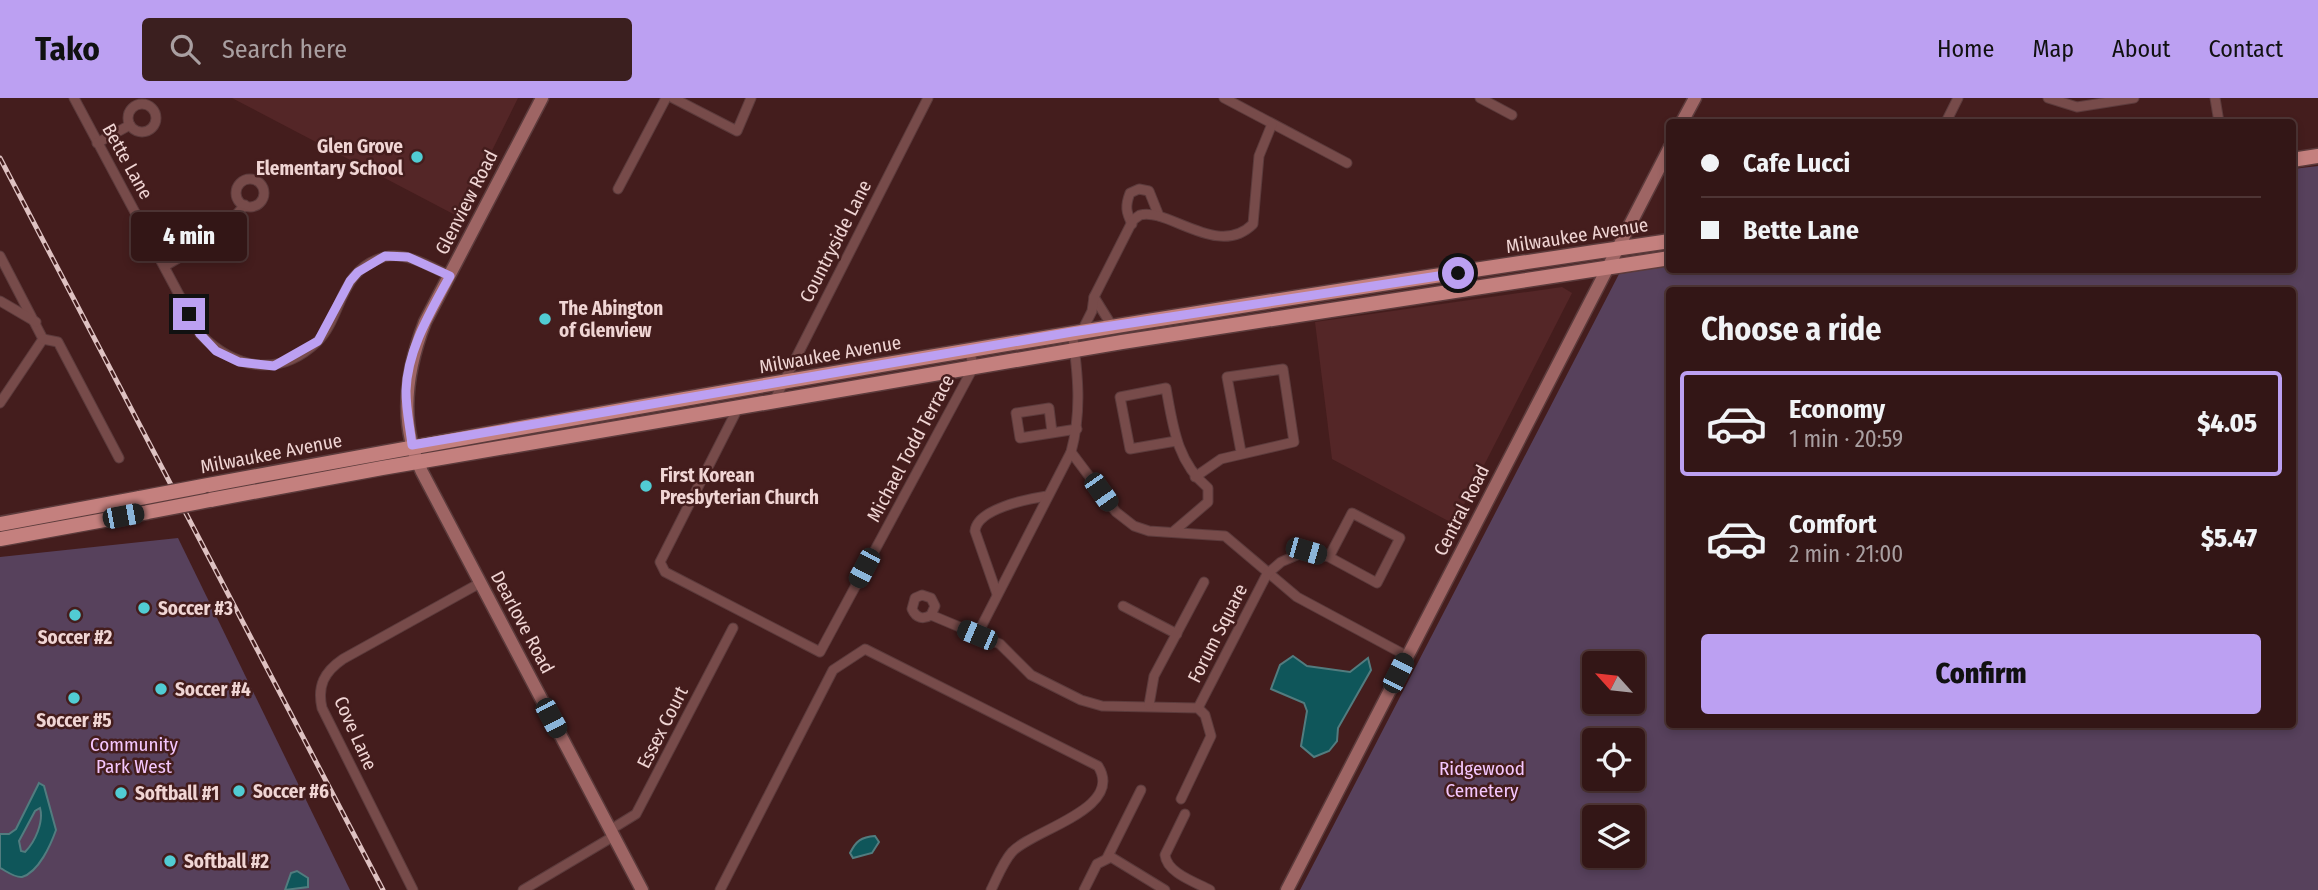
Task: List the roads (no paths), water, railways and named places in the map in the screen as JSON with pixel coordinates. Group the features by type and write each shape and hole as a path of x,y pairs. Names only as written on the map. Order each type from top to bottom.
{"main road":[{"name":"Glenview Road","path":"412,445 406,390 411,360 425,322 542,98"},
{"path":"1684,119 1695,98"},
{"name":"Central Road","path":"1287,890 1666,155"},
{"path":"2296,159 2318,156"},
{"name":"Milwaukee Avenue","path":"0,524 412,445 970,350 1666,242"},
{"name":"Milwaukee Avenue","path":"0,540 774,401 1666,259"},
{"path":"1383,302 1386,292 1393,288 1445,280 1458,273"},
{"name":"Dearlove Road","path":"412,445 418,463 480,583 642,890"}],"street":[{"name":"Bette Lane","path":"74,98 200,334 216,351 239,362 274,366 318,341 350,281 358,272 385,256 408,257 450,276"},
{"path":"618,189 666,98"},
{"path":"674,98 737,131 751,98"},
{"name":"Countryside Lane","path":"774,401 928,98"},
{"path":"1224,98 1347,163"},
{"path":"1480,98 1513,115"},
{"path":"1948,119 1958,98"},
{"path":"2048,98 2077,107 2097,101 2134,98"},
{"path":"2215,98 2218,119"},
{"path":"977,635 1070,452 1077,429 1079,394 1074,351 1077,332 1092,311 1094,297 1132,224 1140,215 1158,215 1198,233 1245,233 1253,225 1256,214 1259,156 1272,124"},
{"path":"97,143 130,125"},
{"path":"1132,224 1126,213 1126,202 1130,193 1139,189 1149,191 1158,215"},
{"path":"165,266 219,234 245,205"},
{"path":"0,256 43,339"},
{"path":"1094,297 1112,326"},
{"path":"0,301 36,321"},
{"path":"0,403 43,339"},
{"path":"43,339 58,342 119,458"},
{"name":"Michael Todd Terrace","path":"738,408 660,562 665,572 820,652 973,368 970,350"},
{"path":"1195,477 1221,459 1241,452 1294,442 1283,369 1227,377 1241,452"},
{"path":"1173,532 1208,502 1208,488 1195,477 1176,441 1166,388 1120,397 1130,449 1176,441"},
{"path":"1052,432 1049,408 1016,413 1020,438 1077,429"},
{"path":"1070,452 1116,512 1134,526 1149,531 1225,536 1297,597 1407,656"},
{"path":"997,594 975,531 976,523 980,517 1016,503 1047,496"},
{"path":"1267,574 1281,562 1306,551 1329,557 1377,583 1400,538 1352,513 1329,557"},
{"name":"Forum Square","path":"1198,708 1267,574"},
{"path":"1149,705 1154,676 1204,582"},
{"name":"Cove Lane","path":"414,890 322,708 320,685 326,673 343,659 480,583"},
{"path":"1122,606 1177,634"},
{"path":"931,615 1000,645 1031,675 1081,700 1102,706 1198,708 1205,715 1211,736 1181,799"},
{"name":"Essex Court","path":"612,833 636,814 733,628"},
{"path":"720,890 833,670 865,649 1098,766 1103,774 1103,785 1097,798 1082,811 1014,850 991,890"},
{"path":"1084,890 1091,872 1109,858 1141,790"},
{"path":"1185,814 1165,860 1176,872 1210,890"},
{"path":"523,890 612,833"},
{"path":"1109,858 1165,890"}],"water":[{"path":"1293,656 1307,666 1350,672 1368,658 1371,670 1338,728 1337,741 1329,751 1314,757 1301,746 1307,711 1304,703 1271,689 1280,665"},
{"path":"39,783 44,786 56,830 39,864 22,877 0,868 0,834 9,834 16,829","holes":["40,808 40,825 32,843 25,852 21,851 19,841 35,811"]},
{"path":"875,836 879,842 872,853 853,858 850,853 857,843"},
{"path":"297,871 308,878 308,887 285,890 291,873"}],"railway":[{"path":"0,158 383,890"}],"place":[{"name":"Glen Grove Elementary School","path":"417,157"},
{"name":"The Abington of Glenview","path":"545,319"},
{"name":"First Korean Presbyterian Church","path":"646,486"},
{"name":"Soccer #3","path":"144,608"},
{"name":"Soccer #2","path":"75,615"},
{"name":"Soccer #4","path":"161,689"},
{"name":"Soccer #5","path":"74,698"},
{"name":"Soccer #6","path":"239,791"},
{"name":"Softball #1","path":"121,793"},
{"name":"Softball #2","path":"170,861"}],"park label":[{"name":"Community Park West","path":"134,755"},
{"name":"Ridgewood Cemetery","path":"1482,779"}]}
